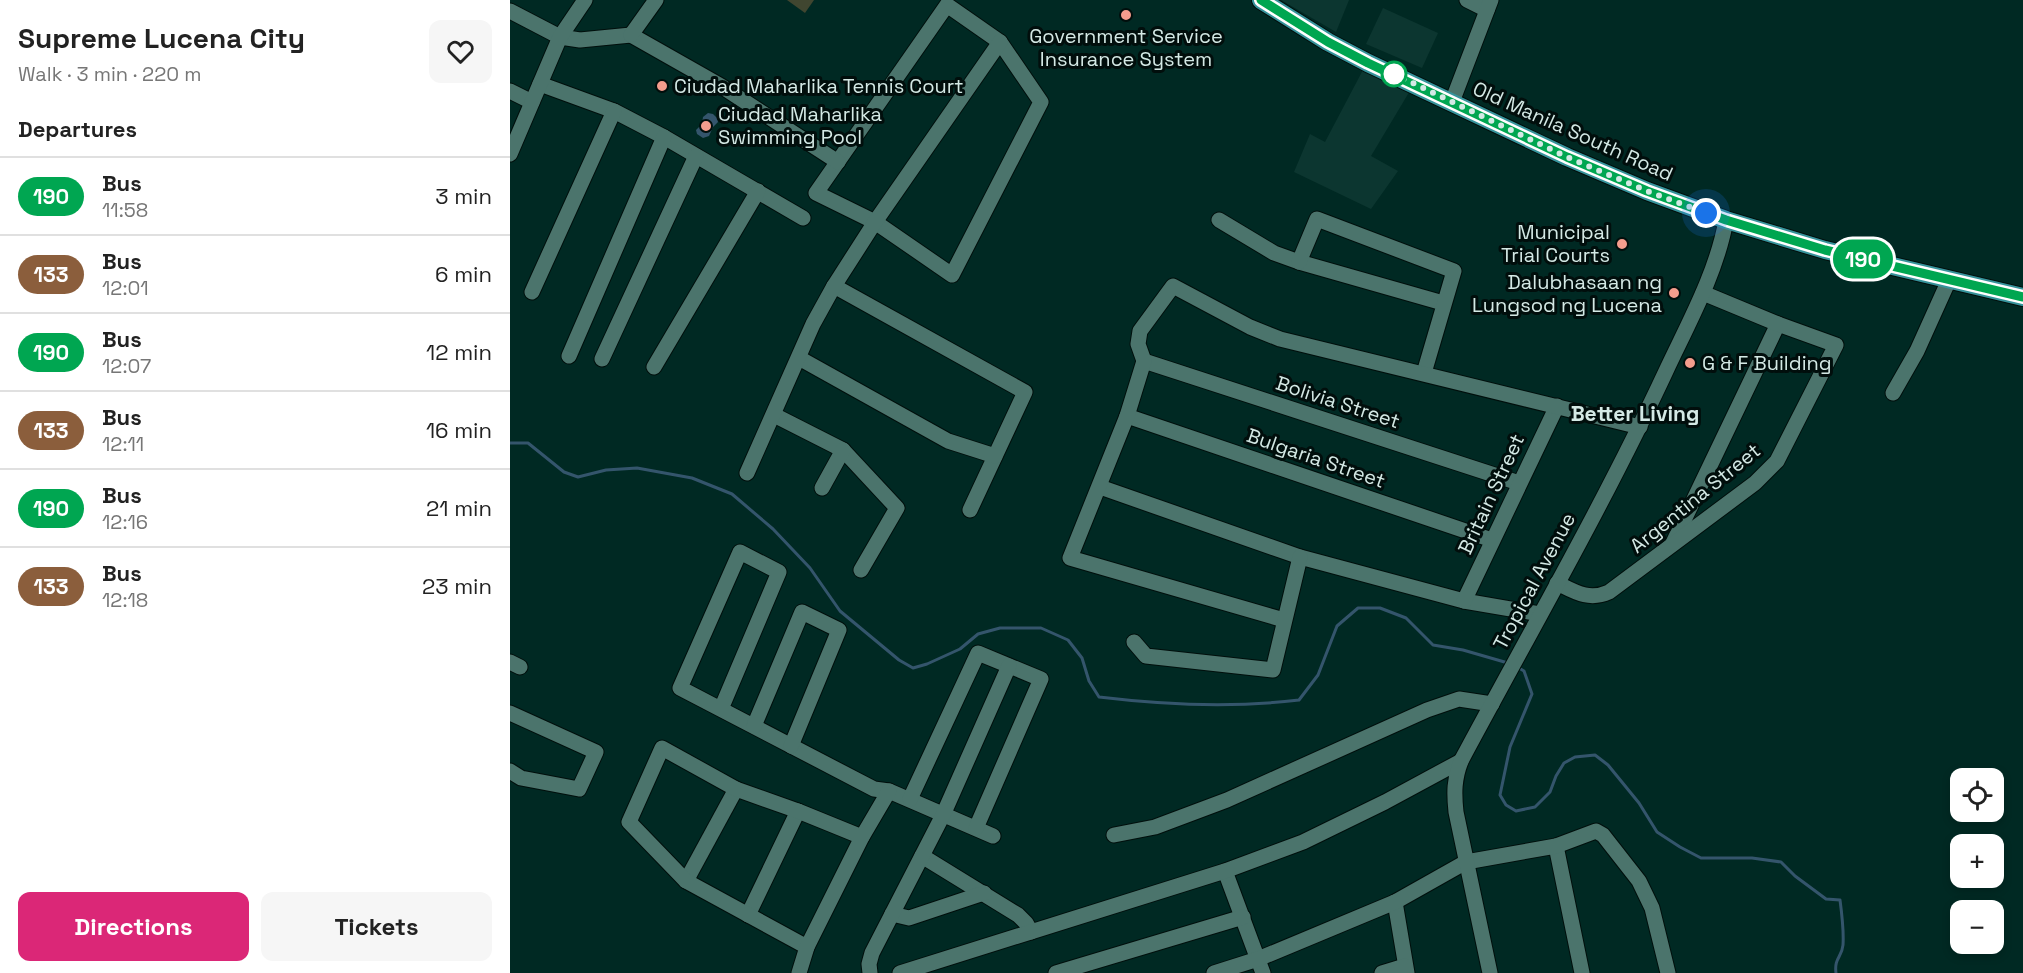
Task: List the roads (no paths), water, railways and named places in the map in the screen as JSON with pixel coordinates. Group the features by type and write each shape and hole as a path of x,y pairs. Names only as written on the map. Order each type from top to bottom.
{"main road":[{"name":"Old Manila South Road","path":"1261,0 1328,42 1567,157 1647,191 1726,220 1825,250 2023,297"}],"street":[{"path":"510,154 560,37 585,0"},
{"path":"631,35 656,0"},
{"path":"1452,102 1489,5 1467,0"},
{"path":"947,5 1000,42 1041,102 952,275 875,222 816,193 947,5"},
{"path":"510,11 560,37 580,40 631,35 721,86 838,162"},
{"path":"747,473 813,324 834,286 875,222 1000,42"},
{"path":"540,84 614,111 664,137 803,218"},
{"path":"510,91 532,102"},
{"path":"532,292 614,111"},
{"path":"569,357 664,137"},
{"path":"602,358 696,156"},
{"path":"654,367 758,191"},
{"path":"1299,262 1317,219 1454,271 1424,374"},
{"path":"1219,220 1275,253 1299,262 1443,303"},
{"name":"Tropical Avenue","path":"1490,973 1466,862 1454,791 1456,774 1640,427 1703,293 1724,233 1726,220"},
{"path":"1893,393 1917,351 1949,280"},
{"path":"834,286 1025,392 970,510"},
{"path":"1284,620 1070,558 1127,416 1144,361 1138,344 1140,331 1173,286 1250,327 1280,339 1640,427"},
{"path":"1671,547 1778,324 1703,293"},
{"name":"Argentina Street","path":"1557,583 1583,596 1601,596 1671,547 1755,483 1777,461 1836,345 1778,324"},
{"path":"799,358 948,441 995,456"},
{"name":"Bolivia Street","path":"1144,361 1519,483"},
{"name":"Britain Street","path":"1464,601 1557,406"},
{"path":"774,415 843,450 897,508 861,570"},
{"name":"Bulgaria Street","path":"1127,416 1492,540"},
{"path":"822,488 843,450"},
{"path":"1100,487 1300,556 1464,601 1540,614"},
{"path":"721,709 779,572 740,552 680,688 874,789 889,790 993,836"},
{"path":"1134,642 1146,656 1273,670 1300,556"},
{"path":"753,726 802,612 839,630 791,746"},
{"path":"910,799 978,652 1041,680 976,828"},
{"path":"870,973 869,964 872,953 943,815 1009,666"},
{"path":"1114,835 1155,827 1227,800 1459,699 1492,704"},
{"path":"510,713 596,752 579,789 521,778 510,771"},
{"path":"807,946 686,881 629,822 662,747 736,789 862,837"},
{"path":"900,973 1225,871 1303,842 1385,802 1461,761"},
{"path":"686,881 736,789"},
{"path":"799,973 807,946 862,837 889,790"},
{"path":"748,915 798,811"},
{"path":"1214,973 1261,966 1395,902 1466,862 1556,846 1596,831 1603,835 1639,881 1652,908 1668,973"},
{"path":"1556,846 1582,973"},
{"path":"922,856 1018,915 1031,932"},
{"path":"1225,871 1261,966"},
{"path":"892,914 909,918 984,893"},
{"path":"1382,973 1406,969 1395,902"},
{"path":"1056,973 1243,917"}],"waterway":[{"path":"510,443 528,443 564,472 578,477 606,470 637,468 692,478 732,494 773,529 810,568 840,611 899,660 913,668 960,649 978,634 1000,628 1041,628 1068,640 1082,658 1089,681 1099,697 1199,704 1249,704 1299,700 1318,675 1337,626 1358,608 1380,608 1406,618 1433,645 1463,650 1508,663"},
{"path":"1517,667 1524,671 1532,694 1510,747 1500,795 1506,805 1516,811 1535,807 1550,792 1564,763 1575,757 1595,755 1608,765 1639,803 1657,832 1680,847 1701,858 1752,858 1781,862 1795,876 1826,899 1840,900 1843,945 1836,964 1836,973"}],"place":[{"name":"Government Service Insurance System","path":"1126,15"},
{"name":"Ciudad Maharlika Tennis Court","path":"662,86"},
{"name":"Ciudad Maharlika Swimming Pool","path":"706,126"},
{"name":"Municipal Trial Courts","path":"1622,244"},
{"name":"Dalubhasaan ng Lungsod ng Lucena","path":"1674,293"},
{"name":"G & F Building","path":"1690,363"}],"district":[{"name":"Better Living","path":"1635,413"}]}
